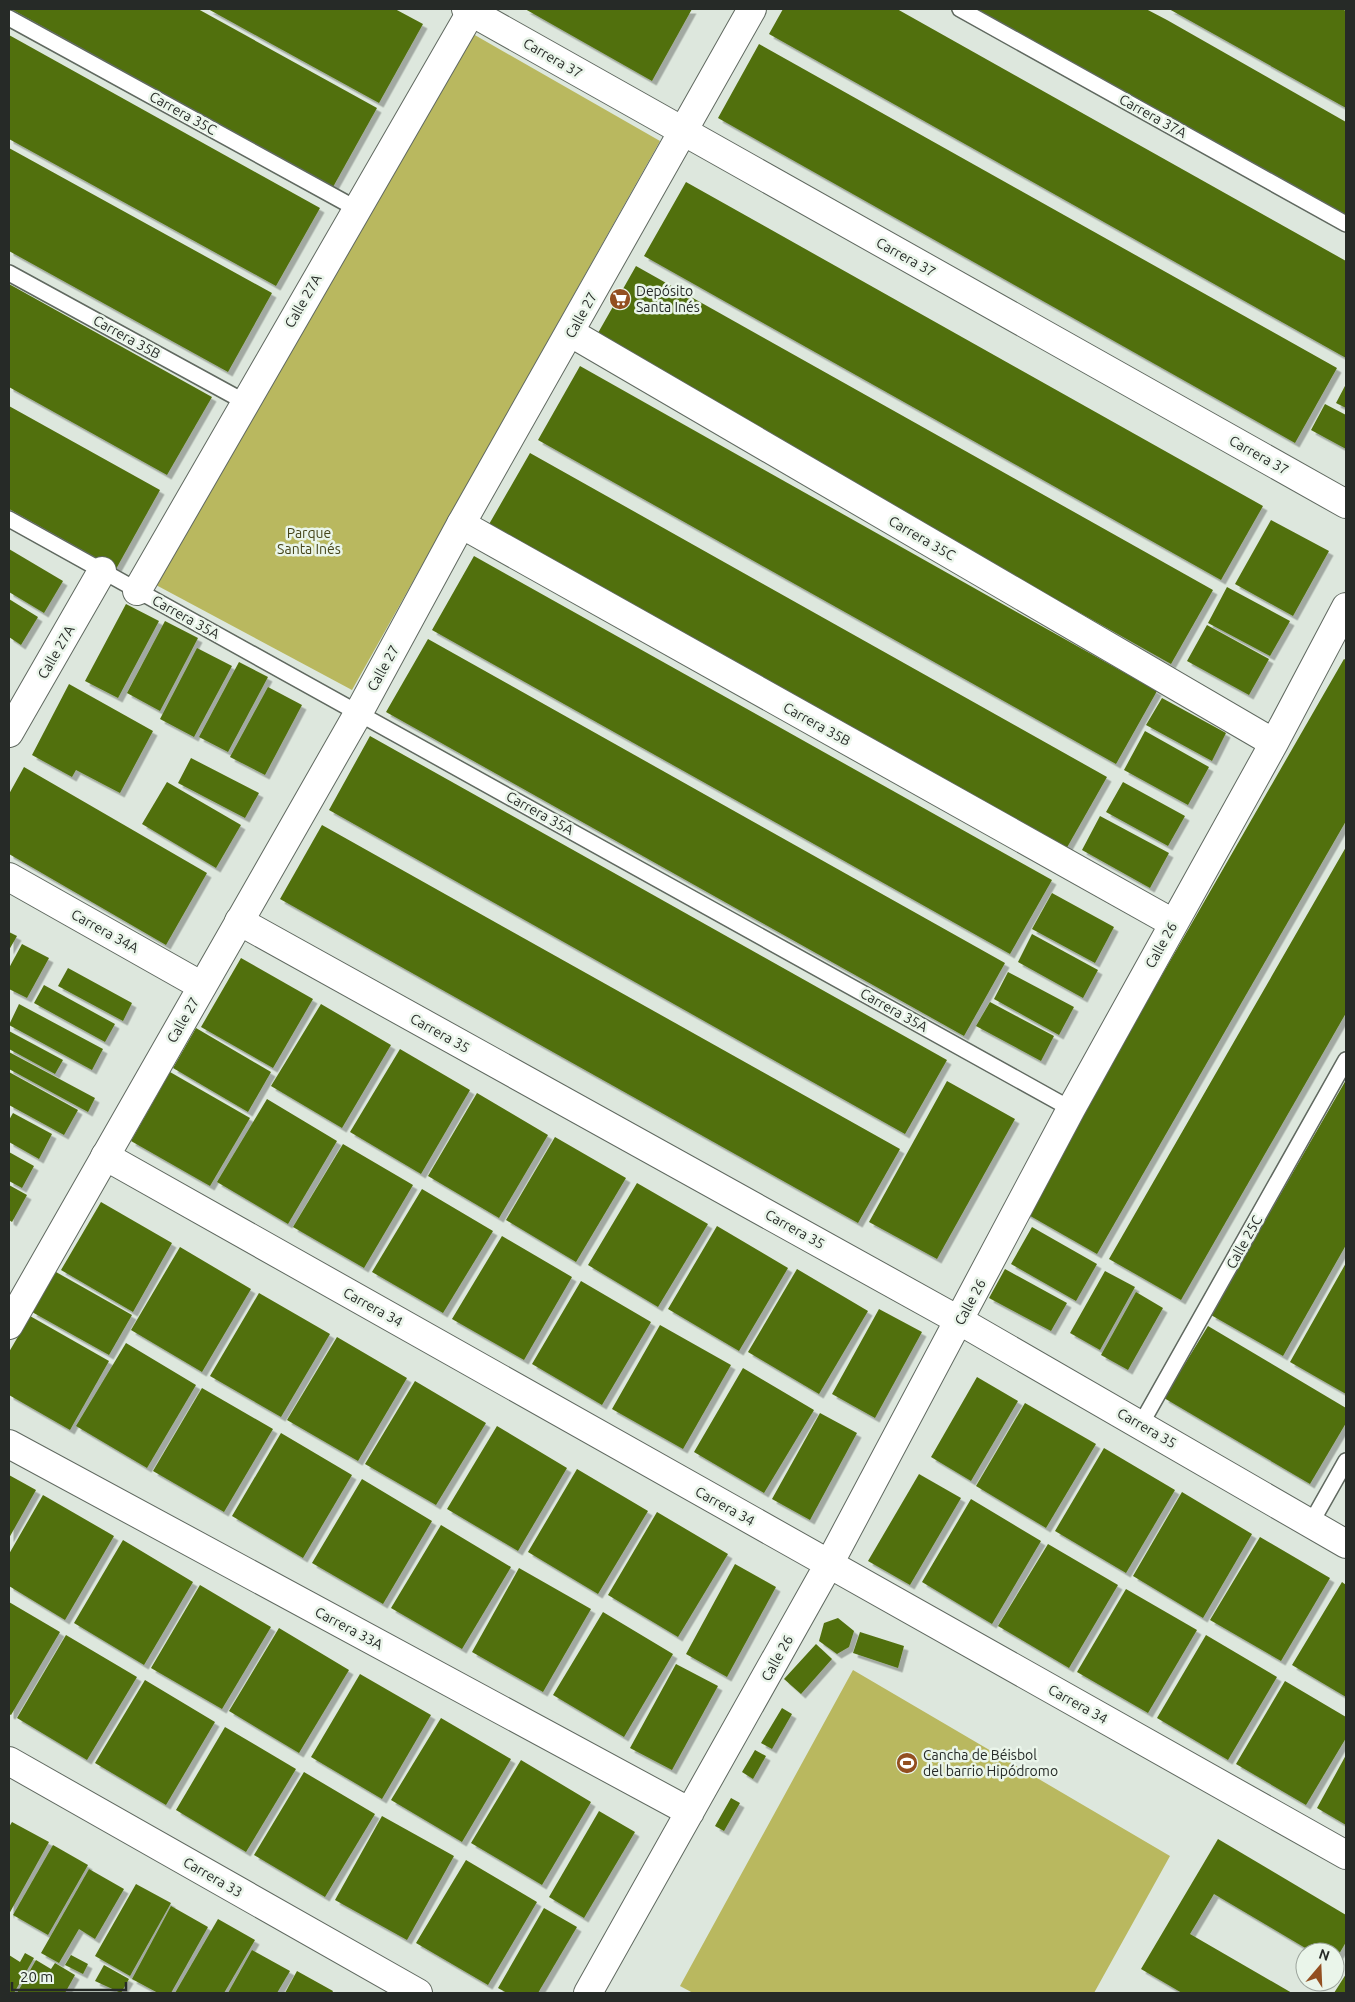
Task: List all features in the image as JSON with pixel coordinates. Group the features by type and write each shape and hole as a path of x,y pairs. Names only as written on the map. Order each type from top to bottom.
{"street":[{"name":"Calle 27","path":"9,1325 359,712 461,524 571,333 752,9"},
{"name":"Carrera 37","path":"468,10 1346,504"},
{"name":"Calle 27A","path":"137,591 357,209 468,10"},
{"name":"Carrera 35C","path":"571,333 1274,743"},
{"name":"Carrera 35B","path":"461,524 1173,923"},
{"name":"Calle 27A","path":"9,733 102,571"},
{"name":"Calle 26","path":"588,1993 829,1564 960,1321 1071,1109 1274,743 1346,608"},
{"name":"Carrera 34A","path":"9,877 202,986"},
{"name":"Carrera 35","path":"239,922 960,1321 1346,1544"},
{"name":"Carrera 34","path":"105,1156 1346,1855"},
{"name":"Carrera 33A","path":"9,1444 690,1812"},
{"name":"Carrera 33","path":"9,1761 418,1993"}],"lane":[{"name":"Carrera 37A","path":"960,9 1346,224"},
{"name":"Carrera 35C","path":"9,18 357,209"},
{"name":"Carrera 35B","path":"9,273 245,402"},
{"name":"Carrera 35A","path":"9,519 1071,1109"},
{"name":"Calle 25C","path":"1141,1424 1346,1060"},
{"path":"1311,1523 1346,1461"}],"green space":[{"name":"Parque Santa Inés","path":"473,34 660,141 352,690 156,585"},
{"name":"Cancha de Béisbol del barrio Hipódromo","path":"853,1670 1170,1856 1094,1993 693,1993 680,1986"}],"building":[{"path":"11,9 198,9 377,108 333,187"},
{"path":"208,9 395,9 423,24 379,103"},
{"path":"525,9 692,9 652,81"},
{"path":"783,9 897,9 1346,261 1346,358 769,34"},
{"path":"972,9 1146,9 1167,20 1346,122 1346,219"},
{"path":"1169,9 1342,9 1346,11 1346,108"},
{"path":"9,35 320,208 276,286 9,139"},
{"path":"759,44 1337,368 1295,443 718,118"},
{"path":"9,148 272,293 228,372 9,251"},
{"path":"686,182 1263,506 1221,580 644,256"},
{"path":"636,266 1213,590 1171,664 594,340"},
{"path":"9,284 212,397 167,475 9,387"},
{"path":"580,366 1157,691 1116,764 538,440"},
{"path":"1346,384 1346,408 1336,403"},
{"path":"1325,404 1346,415 1346,449 1311,430"},
{"path":"9,406 160,490 116,569 9,509"},
{"path":"530,453 1107,777 1065,851 488,526"},
{"path":"1271,520 1329,551 1293,616 1235,584"},
{"path":"9,549 63,581 44,613 9,592"},
{"path":"474,556 1052,880 1010,954 432,630"},
{"path":"1227,587 1290,621 1270,656 1208,623"},
{"path":"9,599 38,617 21,645 9,637"},
{"path":"126,604 159,621 118,698 85,681"},
{"path":"165,621 198,638 160,711 127,693"},
{"path":"1207,625 1269,659 1249,695 1187,661"},
{"path":"428,639 1005,963 964,1036 386,712"},
{"path":"197,648 232,666 194,737 160,719"},
{"path":"1344,659 1346,660 1346,821 1097,1254 1025,1213"},
{"path":"239,662 268,677 228,752 199,737"},
{"path":"69,684 153,731 120,793 76,770 72,777 32,755"},
{"path":"268,687 302,705 265,775 230,757"},
{"path":"1162,698 1226,733 1212,761 1146,725"},
{"path":"1145,731 1209,767 1188,805 1124,770"},
{"path":"370,736 947,1060 905,1134 329,810"},
{"path":"191,758 259,793 245,818 178,783"},
{"path":"24,767 207,873 166,945 9,854 9,794"},
{"path":"167,782 241,825 216,868 142,824"},
{"path":"1123,782 1185,816 1168,846 1106,812"},
{"path":"1100,816 1169,853 1150,888 1082,850"},
{"path":"322,825 900,1149 858,1223 280,899"},
{"path":"1346,847 1346,1013 1181,1300 1109,1259"},
{"path":"1052,893 1114,927 1095,963 1032,929"},
{"path":"9,932 17,936 9,950"},
{"path":"1032,934 1098,970 1083,998 1018,962"},
{"path":"22,944 49,958 27,998 9,989 9,968"},
{"path":"241,958 313,999 273,1068 201,1027"},
{"path":"68,968 132,1003 123,1021 58,986"},
{"path":"1008,972 1074,1007 1059,1035 994,999"},
{"path":"44,985 115,1024 105,1042 34,1003"},
{"path":"990,1002 1054,1036 1041,1061 976,1026"},
{"path":"19,1004 103,1049 92,1070 9,1025"},
{"path":"321,1004 391,1045 342,1128 271,1086"},
{"path":"196,1028 271,1072 248,1112 173,1068"},
{"path":"9,1031 63,1060 55,1074 9,1049"},
{"path":"400,1049 470,1090 421,1174 350,1132"},
{"path":"9,1052 95,1098 88,1112 9,1069"},
{"path":"9,1072 78,1110 64,1135 9,1105"},
{"path":"170,1072 250,1118 210,1186 131,1141"},
{"path":"1346,1080 1346,1245 1283,1356 1211,1315"},
{"path":"947,1081 1015,1119 937,1259 869,1222"},
{"path":"477,1093 548,1135 499,1218 428,1176"},
{"path":"267,1099 337,1141 288,1224 217,1182"},
{"path":"13,1113 52,1134 39,1159 9,1142 9,1120"},
{"path":"555,1137 626,1178 576,1262 506,1220"},
{"path":"343,1144 413,1185 364,1268 293,1227"},
{"path":"9,1152 34,1166 22,1188 9,1181"},
{"path":"637,1183 708,1224 658,1307 588,1265"},
{"path":"9,1185 27,1195 12,1222 9,1220"},
{"path":"422,1189 493,1231 443,1313 372,1272"},
{"path":"101,1202 172,1243 133,1312 61,1270"},
{"path":"717,1226 788,1268 739,1351 668,1309"},
{"path":"1032,1227 1097,1264 1076,1301 1011,1264"},
{"path":"502,1236 572,1277 524,1360 452,1319"},
{"path":"180,1247 251,1289 202,1372 131,1330"},
{"path":"1346,1263 1346,1394 1290,1362"},
{"path":"797,1269 868,1311 819,1394 748,1352"},
{"path":"1005,1269 1067,1303 1051,1331 989,1298"},
{"path":"1105,1271 1135,1287 1100,1350 1070,1333"},
{"path":"56,1272 132,1315 109,1355 32,1312"},
{"path":"581,1281 651,1322 602,1405 532,1364"},
{"path":"1136,1292 1163,1308 1128,1370 1101,1355"},
{"path":"259,1293 330,1334 281,1417 210,1376"},
{"path":"879,1309 922,1332 875,1418 832,1394"},
{"path":"30,1316 109,1361 70,1430 9,1395 9,1352"},
{"path":"660,1325 731,1365 683,1449 612,1409"},
{"path":"1208,1326 1346,1408 1346,1423 1310,1484 1164,1398"},
{"path":"337,1337 407,1378 358,1461 287,1420"},
{"path":"126,1343 196,1385 147,1468 76,1426"},
{"path":"743,1368 814,1410 764,1493 694,1452"},
{"path":"977,1377 1018,1401 971,1481 931,1457"},
{"path":"415,1381 486,1423 436,1505 365,1464"},
{"path":"202,1388 273,1429 224,1512 153,1471"},
{"path":"1025,1403 1096,1444 1046,1528 976,1486"},
{"path":"820,1413 857,1433 810,1520 772,1499"},
{"path":"497,1426 567,1468 518,1551 447,1509"},
{"path":"281,1433 352,1475 303,1558 232,1516"},
{"path":"1104,1448 1175,1490 1126,1573 1055,1531"},
{"path":"577,1469 648,1511 598,1594 528,1552"},
{"path":"919,1474 961,1498 910,1585 868,1561"},
{"path":"9,1475 36,1490 9,1538"},
{"path":"362,1479 432,1521 383,1604 312,1563"},
{"path":"1182,1492 1252,1534 1203,1618 1133,1576"},
{"path":"43,1495 114,1536 65,1620 9,1586 9,1554"},
{"path":"971,1499 1041,1541 992,1624 922,1582"},
{"path":"657,1512 728,1554 678,1637 608,1595"},
{"path":"441,1525 511,1567 462,1649 391,1608"},
{"path":"1260,1537 1330,1578 1281,1661 1210,1620"},
{"path":"123,1540 193,1582 144,1665 74,1623"},
{"path":"1048,1544 1118,1585 1069,1668 998,1626"},
{"path":"735,1564 776,1587 727,1677 686,1654"},
{"path":"519,1568 591,1609 543,1692 472,1652"},
{"path":"1342,1582 1346,1585 1346,1697 1292,1665"},
{"path":"200,1585 271,1627 222,1709 151,1668"},
{"path":"1126,1589 1197,1630 1148,1713 1077,1672"},
{"path":"9,1602 60,1632 11,1715 9,1714"},
{"path":"603,1612 673,1654 624,1737 553,1695"},
{"path":"838,1618 854,1631 849,1647 837,1654 819,1641 824,1623"},
{"path":"279,1628 349,1670 299,1753 229,1711"},
{"path":"860,1632 904,1646 898,1668 853,1653"},
{"path":"66,1635 137,1677 87,1760 17,1718"},
{"path":"1206,1635 1277,1677 1228,1760 1157,1718"},
{"path":"816,1644 832,1659 801,1694 784,1679"},
{"path":"676,1664 718,1686 672,1770 630,1748"},
{"path":"360,1674 431,1715 382,1799 311,1757"},
{"path":"145,1680 215,1722 166,1805 95,1763"},
{"path":"1285,1681 1346,1717 1346,1738 1306,1805 1236,1764"},
{"path":"782,1708 792,1714 772,1749 761,1743"},
{"path":"441,1718 511,1759 462,1842 391,1800"},
{"path":"225,1727 296,1769 246,1852 176,1810"},
{"path":"755,1750 766,1756 753,1779 742,1772"},
{"path":"1346,1755 1346,1825 1317,1808"},
{"path":"521,1760 591,1802 542,1885 471,1843"},
{"path":"304,1772 375,1814 325,1897 254,1855"},
{"path":"731,1798 740,1803 724,1831 715,1826"},
{"path":"599,1811 635,1832 584,1918 549,1897"},
{"path":"382,1816 454,1856 407,1940 335,1900"},
{"path":"12,1822 49,1842 9,1914 9,1827"},
{"path":"1218,1839 1346,1915 1345,1944 1345,1942 1295,1942 1214,1894 1190,1934 1292,1993 1182,1993 1141,1969"},
{"path":"53,1845 88,1865 48,1935 13,1915"},
{"path":"466,1860 537,1902 488,1985 416,1943"},
{"path":"89,1869 124,1889 95,1939 79,1929 59,1963 41,1953"},
{"path":"136,1884 171,1903 130,1976 95,1956"},
{"path":"171,1906 208,1927 171,1993 158,1993 132,1979"},
{"path":"544,1908 577,1927 538,1993 507,1993 498,1988"},
{"path":"218,1919 255,1940 224,1993 175,1993"},
{"path":"252,1950 290,1971 277,1993 228,1993"},
{"path":"25,1953 34,1958 14,1993 9,1993 9,1955 20,1962"},
{"path":"71,1955 88,1964 83,1974 65,1965"},
{"path":"36,1960 51,1969 55,1963 75,1975 65,1993 17,1993"},
{"path":"104,1965 129,1979 121,1993 95,1981"},
{"path":"297,1971 333,1991 332,1993 285,1993"},
{"path":"1346,1974 1346,1993 1334,1993 1345,1992"}],"place":[{"name":"Depósito Santa Inés","path":"620,299"},
{"name":"Cancha de Béisbol del barrio Hipódromo","path":"907,1763"}]}
